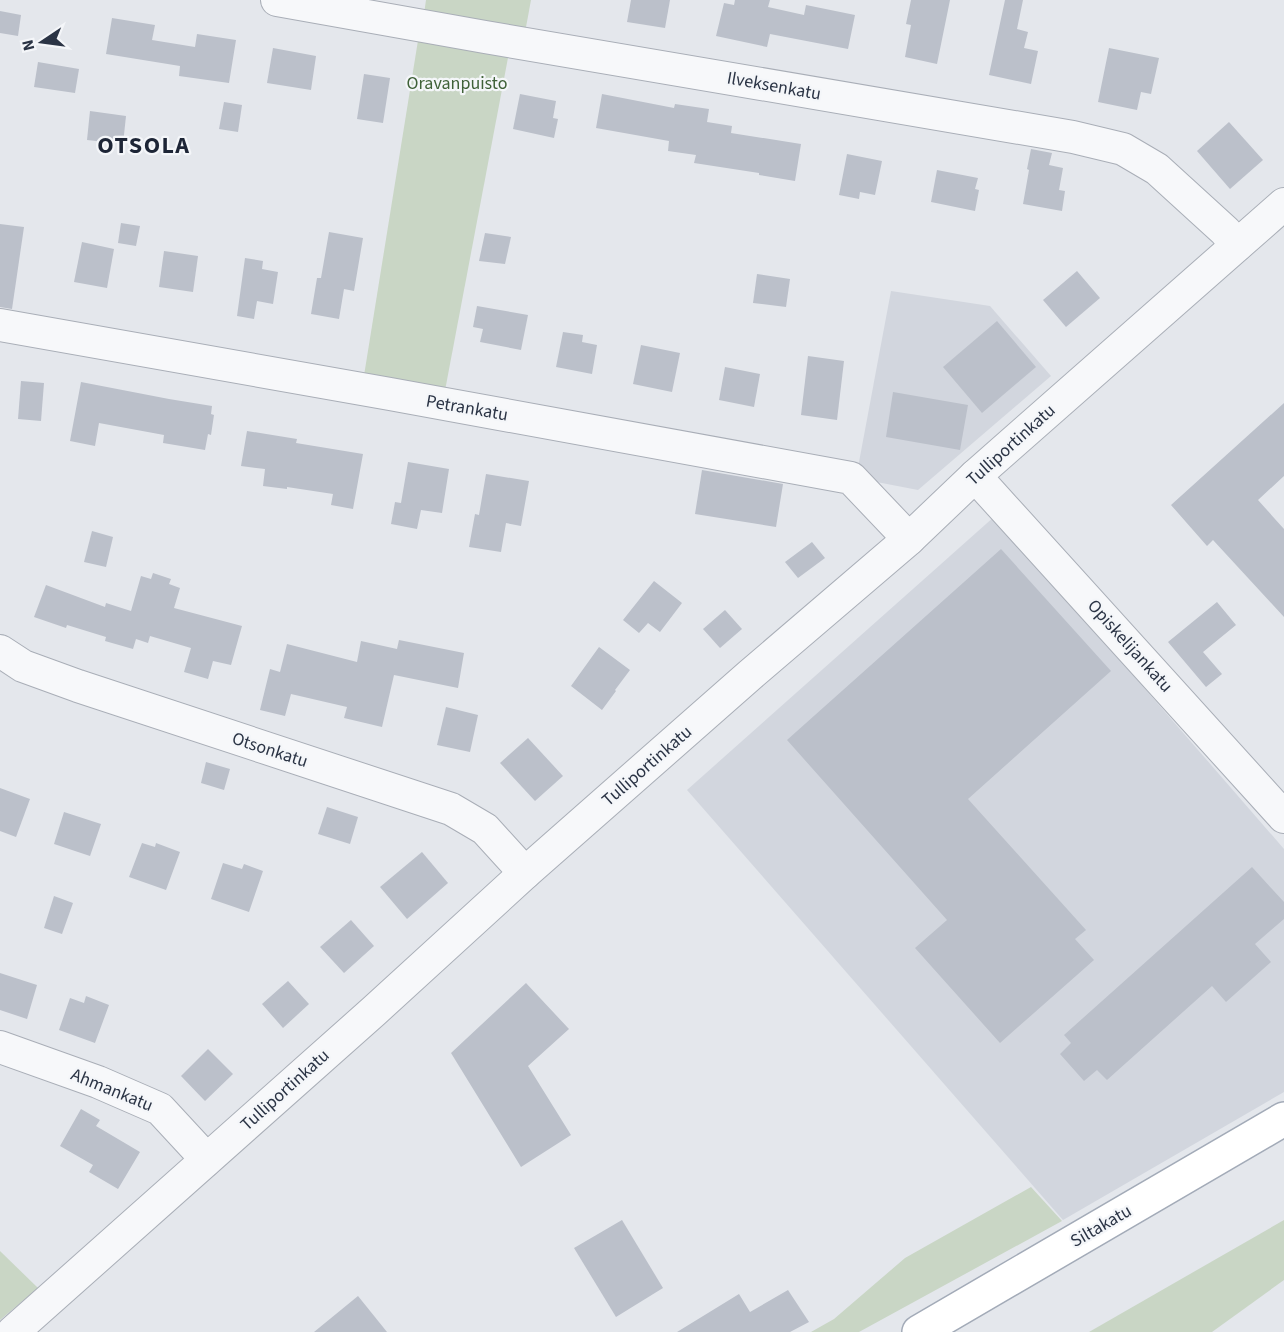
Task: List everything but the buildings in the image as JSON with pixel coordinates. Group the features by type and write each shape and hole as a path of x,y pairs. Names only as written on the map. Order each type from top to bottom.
{"main road":[{"name":"Siltakatu","path":"919,1332 1284,1119"}],"street":[{"name":"Ilveksenkatu","path":"277,0 1073,137 1123,149 1157,169 1225,231 1237,245"},
{"name":"Tulliportinkatu","path":"13,1332 374,1011 525,873 909,539 975,476 1284,204"},
{"name":"Petrankatu","path":"0,325 850,478 909,539"},
{"name":"Opiskelijankatu","path":"975,476 1284,817"},
{"name":"Otsonkatu","path":"0,651 23,666 78,686 451,809 484,830 525,873"},
{"name":"Ahmankatu","path":"0,1047 98,1082 160,1109 197,1149 205,1161"}],"shaded area":[{"path":"891,291 990,306 1051,376 918,490 856,478"},
{"path":"995,516 1284,849 1284,1092 1063,1220 687,790"}],"green space":[{"name":"Oravanpuisto","path":"426,0 531,0 524,38 423,21"},
{"name":"Oravanpuisto","path":"420,28 511,42 443,401 362,388"},
{"path":"1031,1187 1062,1221 859,1332 811,1332 834,1319 905,1258"},
{"path":"1284,1220 1284,1280 1212,1332 1089,1332"},
{"path":"0,1251 38,1288 0,1320"}],"district":[{"name":"OTSOLA","path":"144,145"}]}
